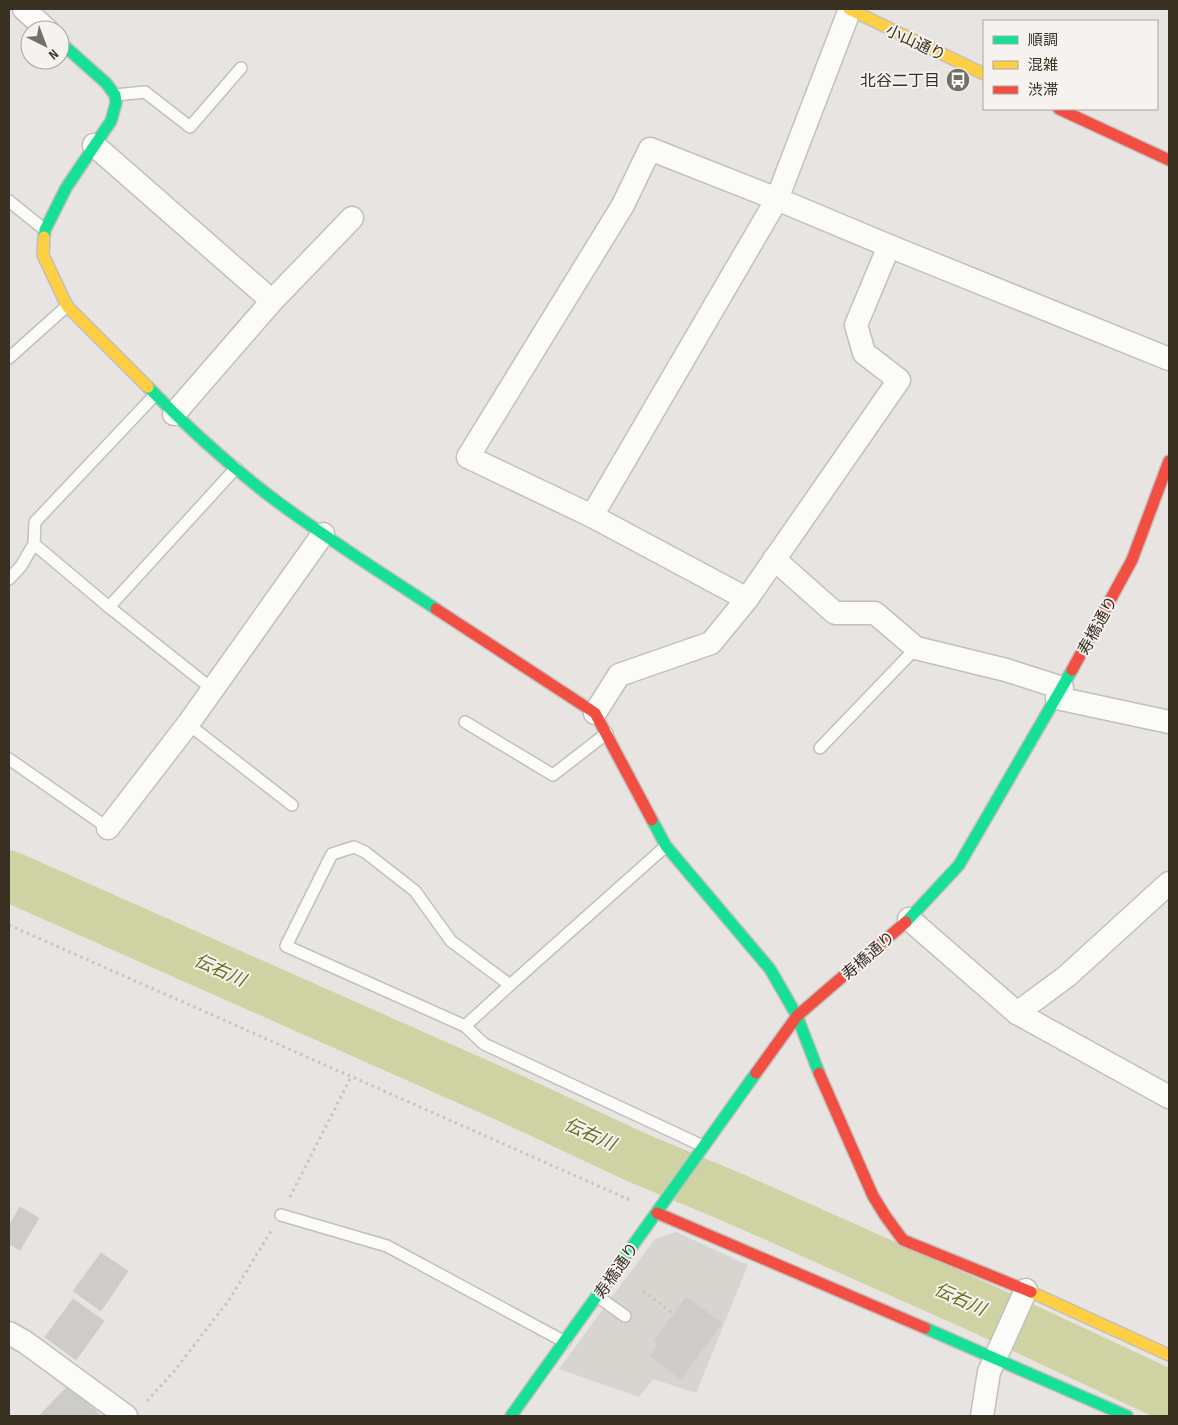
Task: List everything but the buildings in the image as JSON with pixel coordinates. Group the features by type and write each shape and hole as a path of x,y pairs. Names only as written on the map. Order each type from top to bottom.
{"street":[{"path":"24,9 36,20"},
{"path":"592,516 778,199 849,9"},
{"name":"小山通り","path":"849,9 882,17 983,73"},
{"path":"70,51 106,83 115,96 116,103 111,121 66,188 45,230 43,255 67,306 154,396 278,502 323,534 595,713 666,846 770,969 796,1016 814,1062 873,1196 902,1240 1024,1295 1169,1355"},
{"path":"1061,110 1169,160"},
{"path":"94,145 272,301"},
{"path":"747,599 592,516 468,457 623,205 650,149 778,199 1169,359"},
{"path":"174,414 272,301 352,218"},
{"path":"595,713 619,675 711,643 747,599 899,380 864,353 856,325 889,246"},
{"name":"寿橋通り","path":"511,1416 796,1016 909,919 959,866 1060,693 1132,560 1169,461"},
{"path":"108,828 188,724 323,534"},
{"path":"774,559 835,613 875,613 916,648 1006,670 1060,693 1169,722"},
{"path":"1017,1013 1067,976 1169,883"},
{"path":"909,919 1017,1013 1169,1097"},
{"path":"657,1213 999,1351 1127,1416"},
{"path":"982,1416 989,1372 1024,1295"},
{"path":"9,1333 25,1342 126,1416"}],"lane":[{"path":"115,96 145,92 190,128 241,68"},
{"path":"9,201 45,230"},
{"path":"9,358 67,306"},
{"path":"9,579 21,566 34,544 35,522 154,396"},
{"path":"109,607 236,468"},
{"path":"34,544 212,689"},
{"path":"820,748 916,648"},
{"path":"465,722 553,775 606,734"},
{"path":"188,724 292,805"},
{"path":"9,759 108,828"},
{"path":"510,985 451,941 415,891 365,852 354,846 332,854 286,946 466,1026 484,1044 700,1150"},
{"path":"466,1026 666,846"},
{"path":"281,1215 387,1246 565,1342"},
{"path":"597,1296 625,1316"}],"path":[{"path":"9,925 657,1213"},
{"path":"146,1403 175,1370 229,1300 281,1215 351,1077"},
{"path":"643,1292 674,1314"}],"shaded area":[{"path":"676,1232 748,1265 696,1393 653,1379 639,1397 559,1369 655,1239"}],"waterway":[{"name":"伝右川","path":"9,876 514,1100 638,1158 741,1201 983,1309 1169,1396"}],"traffic: fast":[{"path":"44,237 45,230 66,188 111,121 116,103 115,95 106,83 70,51"},
{"path":"148,387 211,447 262,490 356,557 436,609"},
{"path":"906,922 959,865 1072,670"},
{"path":"652,820 666,846 770,969 797,1016 819,1073"},
{"path":"511,1416 756,1073"},
{"path":"925,1328 1127,1416"}],"traffic: slow":[{"path":"849,9 983,74"},
{"path":"44,237 43,255 67,306 148,387"},
{"path":"1031,1292 1169,1355"}],"traffic: jam":[{"path":"1061,110 1169,160"},
{"path":"1072,670 1132,560 1169,461"},
{"path":"436,609 595,713 652,820"},
{"path":"756,1073 797,1016 906,922"},
{"path":"819,1073 873,1196 903,1240 1031,1292"},
{"path":"657,1213 925,1328"}],"place":[{"name":"北谷二丁目","path":"958,80"}]}
